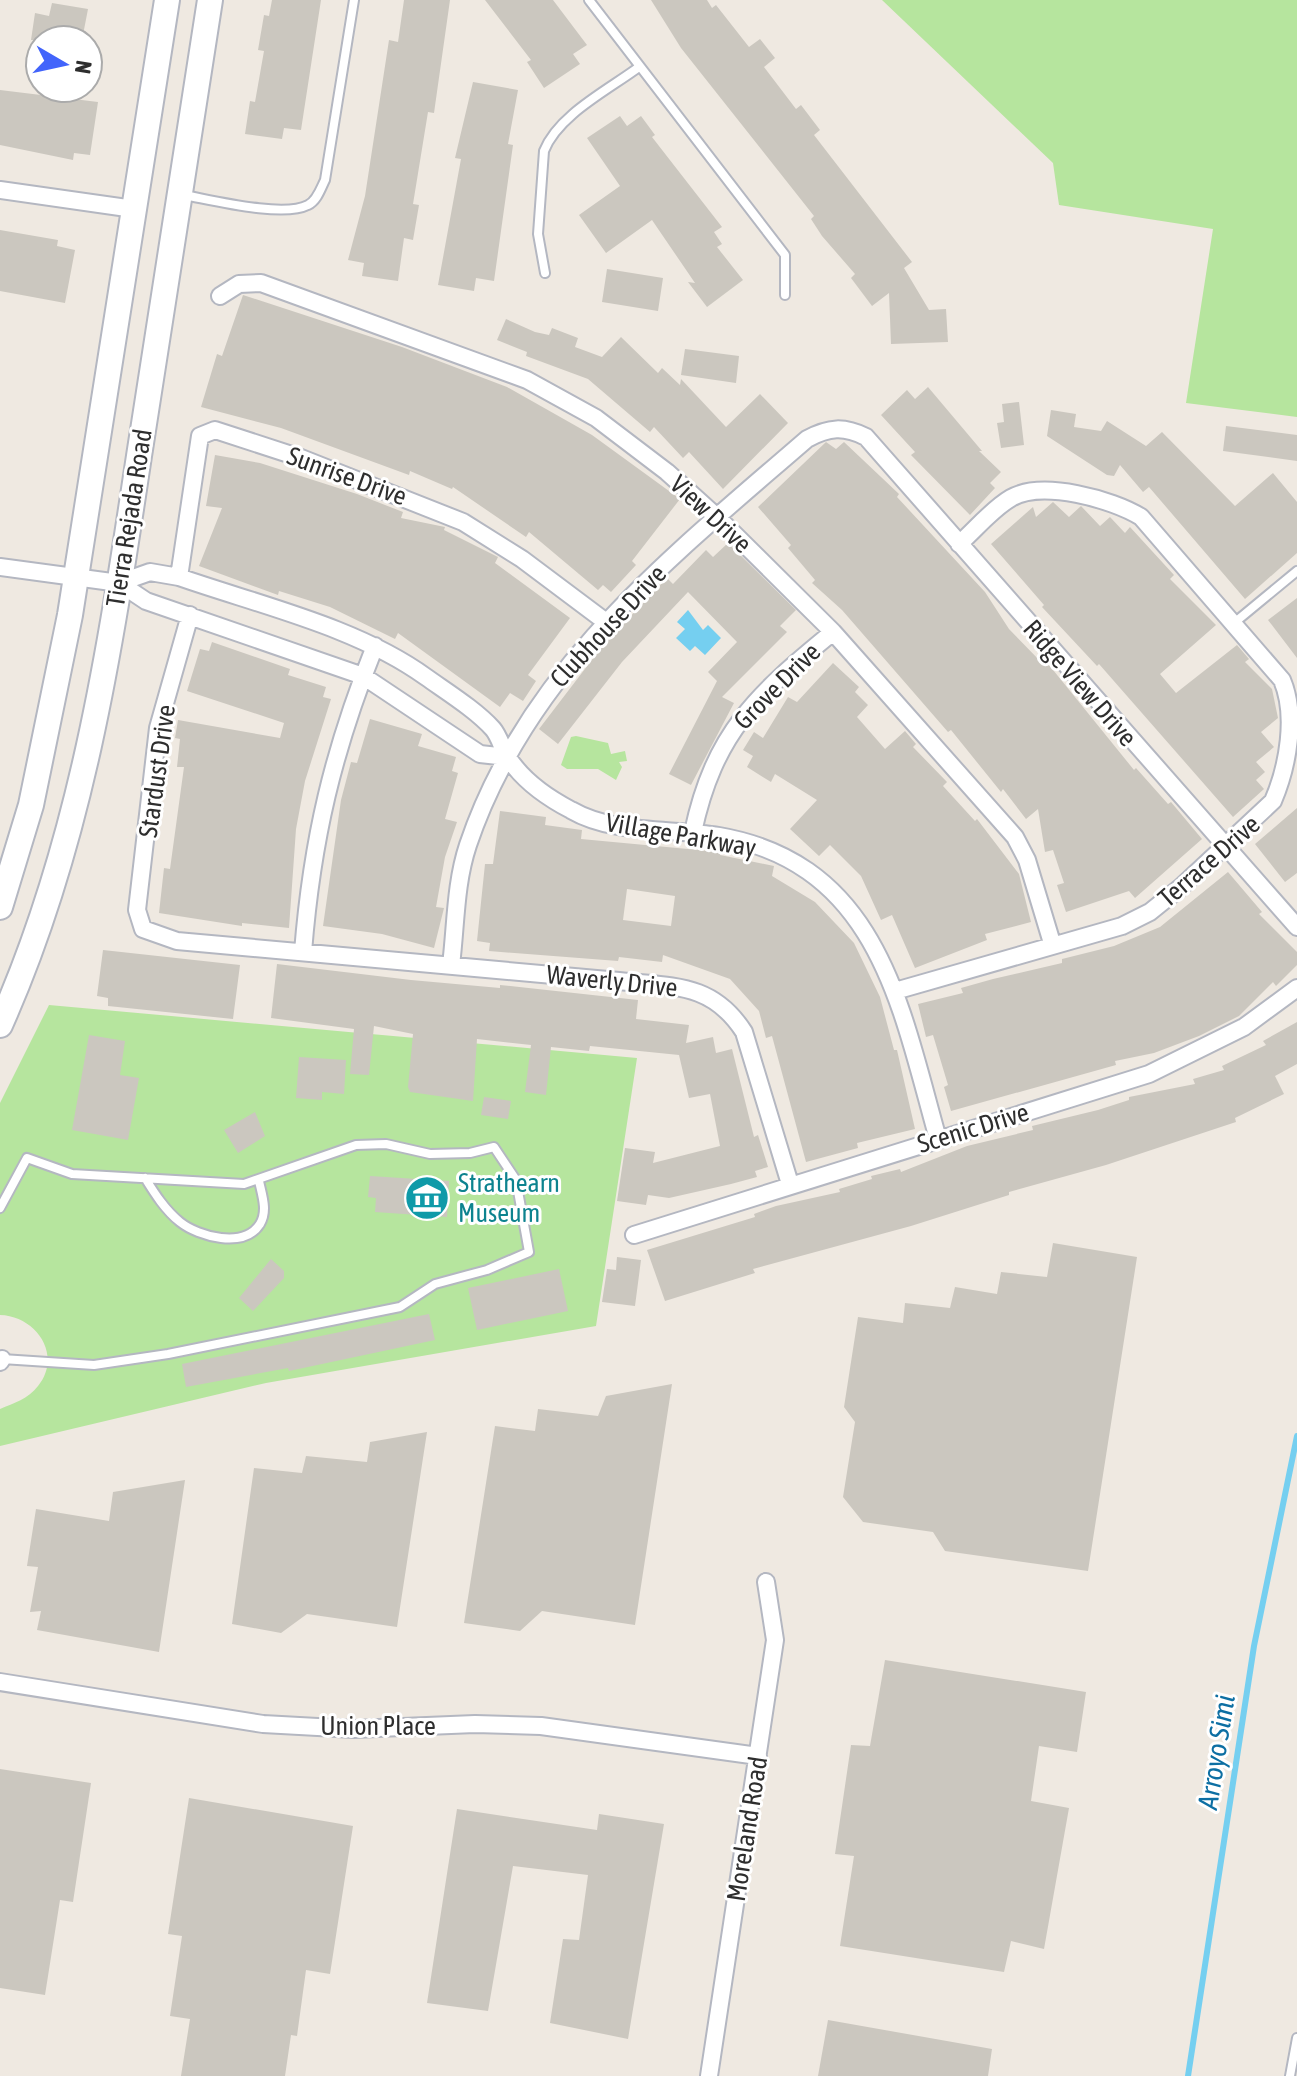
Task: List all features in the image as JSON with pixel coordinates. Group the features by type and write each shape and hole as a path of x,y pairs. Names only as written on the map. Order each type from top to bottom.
{"main road":[{"name":"Tierra Rejada Road","path":"0,907 50,723 167,0"},
{"name":"Tierra Rejada Road","path":"0,1025 36,937 62,859 86,768 119,583 210,0"}],"street":[{"path":"0,190 134,209"},
{"name":"View Drive","path":"220,296 239,284 261,283 527,380 596,418 636,447 718,518 833,632 1015,837 1027,860 1052,943"},
{"name":"Clubhouse Drive","path":"451,965 458,886 468,845 507,757 565,666 628,598 807,439 824,430 848,428 866,437"},
{"name":"Sunrise Drive","path":"179,577 200,436 215,430 301,458 463,522 522,559 606,622"},
{"name":"Ridge View Drive","path":"866,437 1223,847 1297,927"},
{"name":"Terrace Drive","path":"895,991 1052,943 1122,926 1150,912 1273,801 1280,785 1291,712 1282,680 1141,517 1117,503 1037,490 1011,498 959,544"},
{"name":"Village Parkway","path":"0,567 119,583 146,601 363,676 480,754 507,757"},
{"name":"Village Parkway","path":"119,583 150,572 179,577 375,646 424,675 493,730 507,757 534,786 573,812 609,824 733,839 773,852 806,869 836,895 864,926 895,991 938,1139"},
{"name":"Stardust Drive","path":"143,929 137,910 153,760 190,615"},
{"name":"Grove Drive","path":"693,832 718,753 736,723 765,691 833,632"},
{"path":"303,952 308,885 320,814 331,768 375,646"},
{"name":"Waverly Drive","path":"143,929 177,941 687,989 711,996 731,1011 744,1032 790,1184"},
{"name":"Scenic Drive","path":"634,1235 1149,1074 1244,1027 1297,988"},
{"name":"Moreland Road","path":"709,2076 775,1640 766,1582"},
{"name":"Union Place","path":"0,1682 263,1724 354,1729 475,1724 541,1726 758,1756"}],"lane":[{"path":"179,194 281,210 308,205 325,180 354,0"},
{"path":"589,0 785,255 785,295"},
{"path":"545,273 538,234 544,151 548,141 562,125 639,67"},
{"path":"1234,623 1297,571"},
{"path":"0,1208 27,1158 72,1174 229,1184 259,1181 322,1154 356,1145 386,1144 430,1154 470,1153 494,1147 516,1180 529,1252 487,1270 435,1284 400,1307 199,1348 94,1365 1,1361"},
{"path":"145,1178 160,1202 181,1223 199,1232 233,1239 248,1235 260,1224 265,1207 259,1181"},
{"path":"1290,2076 1297,2038"}],"green space":[{"path":"882,0 1297,0 1297,417 1186,403 1213,229 1059,205 1053,163"},
{"path":"571,737 608,743 611,754 625,751 627,761 619,762 622,767 616,780 598,769 567,769 561,765"},
{"path":"49,1005 637,1058 596,1326 266,1383 0,1446 0,1409 34,1390 45,1374 48,1362 42,1339 34,1330 25,1322 0,1315 0,1103"}],"water":[{"path":"688,610 703,630 708,625 721,638 705,655 695,646 690,651 676,638 685,629 677,622"}],"building":[{"path":"272,0 321,0 301,130 284,128 282,139 245,134 250,101 255,102 264,51 258,50 264,15 269,16"},
{"path":"404,0 450,0 434,113 428,112 413,204 419,205 413,240 404,238 398,281 362,276 364,263 348,260 365,196 389,40 398,42"},
{"path":"485,0 553,0 587,45 573,54 580,64 544,88 527,62 531,60"},
{"path":"651,0 707,0 712,8 716,5 749,47 760,39 775,58 764,67 796,109 801,105 820,130 814,135 912,262 904,268 929,310 946,309 948,342 891,344 889,293 872,306 851,278 855,274 811,219 814,216 681,48"},
{"path":"52,3 88,9 85,24 33,24 35,13 49,16"},
{"path":"473,82 518,90 508,144 513,145 494,281 476,278 474,291 438,285 461,159 455,158"},
{"path":"0,90 24,93 24,104 98,104 90,155 74,153 73,160 0,145"},
{"path":"620,116 627,126 641,116 655,135 652,137 722,227 714,232 722,244 717,247 743,280 707,307 688,282 695,283 652,220 606,253 579,215 620,186 587,138"},
{"path":"0,230 58,240 57,246 75,250 65,303 0,291"},
{"path":"607,269 663,278 658,311 602,302"},
{"path":"243,295 402,347 507,387 592,435 680,499 632,561 636,565 611,592 603,585 598,590 529,532 526,537 453,487 410,471 409,475 281,428 201,407 217,354 222,356"},
{"path":"506,319 535,332 549,335 552,328 578,338 575,347 602,357 621,337 658,373 662,368 680,385 681,379 726,427 760,394 788,423 723,489 689,452 683,458 654,427 650,432 588,379 526,356 527,352 497,340"},
{"path":"685,349 739,356 736,383 681,375"},
{"path":"928,387 982,451 979,451 1001,472 990,483 995,488 970,515 911,455 915,452 881,415 907,390 915,399"},
{"path":"1019,402 1024,445 1001,448 997,423 1004,422 1002,404"},
{"path":"1051,410 1076,414 1074,427 1101,431 1107,421 1146,446 1162,432 1235,506 1273,473 1297,502 1297,553 1245,599 1149,487 1143,492 1120,465 1114,476 1107,475 1047,436"},
{"path":"1226,426 1297,435 1297,461 1223,451"},
{"path":"826,442 836,449 844,442 899,494 897,497 985,592 1009,629 1042,663 1045,660 1134,770 1136,768 1168,804 1171,802 1202,839 1135,898 1129,891 1066,912 1057,885 1064,883 1053,850 1045,852 1038,809 1026,819 951,730 948,732 842,610 812,583 815,580 788,548 791,545 758,507"},
{"path":"215,455 260,463 357,494 403,512 401,518 445,527 444,530 498,557 495,563 570,618 528,675 536,681 523,701 510,693 500,707 398,633 395,639 330,607 279,591 278,595 199,566 222,508 206,506"},
{"path":"1053,502 1069,517 1081,506 1100,526 1110,517 1125,533 1130,527 1174,575 1170,579 1216,625 1160,674 1176,693 1237,645 1249,659 1245,662 1272,689 1278,718 1261,732 1274,747 1256,762 1265,772 1256,780 1264,789 1233,817 1099,664 1097,666 1042,607 1044,605 991,544 1033,507 1036,517"},
{"path":"728,543 796,610 780,626 787,632 722,697 734,703 691,785 669,774 717,681 708,672 737,642 688,592 622,662 558,744 539,729 604,644 667,578 673,584 706,550 713,557"},
{"path":"1297,598 1297,658 1268,620"},
{"path":"212,642 290,669 288,675 326,687 323,697 331,699 305,781 296,829 289,928 242,923 242,926 159,913 164,868 170,869 184,767 177,767 180,739 175,738 178,720 280,738 284,723 187,691 200,649 209,651"},
{"path":"833,663 859,687 855,692 868,705 857,717 885,749 905,731 916,744 913,747 947,782 943,786 975,821 977,819 1019,874 1031,922 985,934 987,940 915,968 892,915 881,920 861,876 830,845 819,856 790,829 817,800 775,774 771,782 747,767 753,756 743,750 754,732 763,738 788,697 797,702"},
{"path":"370,719 422,734 418,746 456,757 452,771 458,773 445,819 457,822 445,857 436,907 444,908 434,948 382,934 323,926 341,800 351,762 357,763"},
{"path":"1297,808 1297,873 1285,882 1255,844"},
{"path":"500,811 546,817 545,825 582,830 581,839 720,852 720,855 774,866 772,876 815,902 854,943 880,997 894,1050 897,1050 915,1129 857,1143 858,1148 806,1162 772,1036 766,1038 759,1011 730,979 663,955 662,962 619,957 618,961 489,951 490,943 477,941 485,864 493,864","holes":["627,889 675,896 671,926 623,920"]},
{"path":"1228,872 1262,912 1259,914 1297,952 1297,965 1276,986 1273,982 1239,1016 1199,1036 1154,1053 1115,1061 1116,1065 951,1111 944,1087 948,1085 933,1035 926,1037 918,1004 963,993 961,988 1062,963 1062,959 1114,946 1160,927"},
{"path":"103,950 240,965 233,1019 108,1006 108,998 97,996"},
{"path":"277,964 411,980 500,988 500,985 638,1000 636,1019 689,1025 686,1043 713,1037 716,1053 732,1049 754,1137 758,1135 768,1167 755,1171 757,1177 731,1184 669,1198 648,1195 646,1205 617,1201 625,1148 655,1152 653,1163 720,1146 710,1094 689,1098 679,1055 590,1046 589,1051 551,1047 546,1095 525,1092 531,1045 477,1039 473,1101 410,1092 413,1034 374,1026 369,1075 350,1074 354,1029 271,1018"},
{"path":"1297,1022 1297,1064 1275,1076 1284,1094 1235,1118 1236,1122 1106,1165 1009,1192 1009,1195 911,1226 753,1269 755,1273 665,1301 647,1250 755,1217 754,1214 776,1206 840,1192 839,1189 872,1179 871,1176 900,1169 901,1172 967,1146 1033,1130 1032,1126 1098,1110 1129,1100 1129,1097 1195,1084 1193,1079 1224,1070 1222,1066 1266,1045 1263,1041"},
{"path":"89,1035 125,1041 120,1075 139,1078 128,1140 72,1130"},
{"path":"299,1057 346,1060 344,1094 322,1092 322,1100 296,1098"},
{"path":"484,1097 511,1101 508,1119 481,1115"},
{"path":"255,1112 265,1136 238,1153 224,1130"},
{"path":"370,1176 449,1181 447,1217 375,1212 376,1198 368,1197"},
{"path":"1053,1243 1137,1257 1088,1571 945,1551 933,1532 863,1522 843,1497 855,1422 844,1407 858,1317 903,1323 905,1303 950,1308 955,1287 997,1294 1001,1272 1047,1277"},
{"path":"617,1257 641,1260 635,1306 602,1302 607,1269 616,1270"},
{"path":"271,1259 284,1271 284,1278 253,1311 239,1298"},
{"path":"559,1269 568,1311 477,1330 468,1288"},
{"path":"429,1314 435,1340 289,1371 288,1368 186,1387 182,1364"},
{"path":"672,1384 635,1625 542,1611 520,1631 464,1623 495,1426 535,1431 538,1409 598,1416 606,1396"},
{"path":"427,1432 397,1627 307,1614 281,1633 232,1624 254,1468 302,1473 306,1456 367,1462 370,1442"},
{"path":"185,1480 159,1652 37,1630 41,1611 30,1612 38,1567 27,1566 36,1509 109,1521 113,1492"},
{"path":"885,1660 1086,1692 1077,1752 1039,1746 1031,1801 1069,1808 1044,1949 1011,1941 1004,1972 840,1946 854,1856 835,1854 851,1745 870,1746"},
{"path":"0,1769 91,1783 73,1902 60,1900 45,1995 0,1988"},
{"path":"189,1798 353,1826 330,1974 306,1970 297,2036 291,2035 285,2076 181,2076 190,2019 170,2016 182,1936 168,1934"},
{"path":"457,1809 597,1830 599,1814 664,1824 628,2039 550,2023 563,1939 579,1940 588,1875 513,1866 488,2011 427,2003"},
{"path":"828,2020 992,2049 988,2076 818,2076"}],"waterway":[{"name":"Arroyo Simi","path":"1188,2076 1254,1646 1297,1436"}],"place":[{"name":"Strathearn Museum","path":"427,1198"}]}
